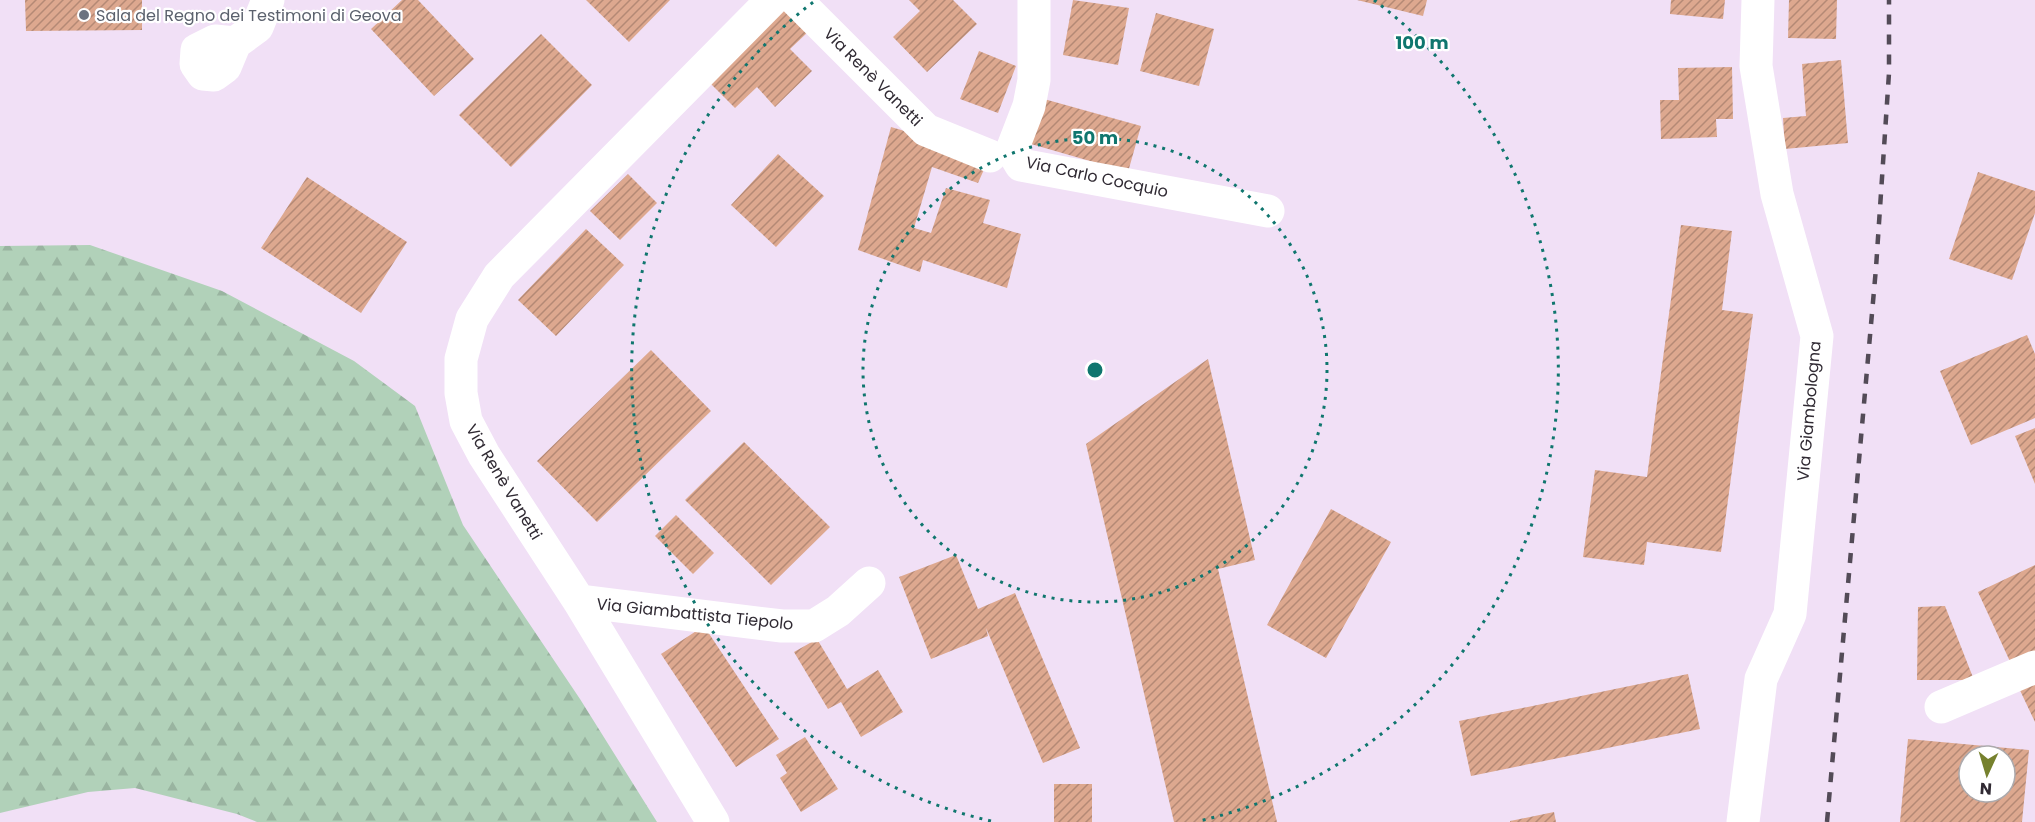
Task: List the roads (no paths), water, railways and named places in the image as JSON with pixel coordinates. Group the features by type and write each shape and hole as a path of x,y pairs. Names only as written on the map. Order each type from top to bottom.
{"street":[{"path":"235,43 257,27 268,0"},
{"name":"Via Carlo Cocquio","path":"1034,0 1034,80 1029,106 1012,150 1021,165 1268,211"},
{"name":"Via Giambologna","path":"1743,822 1761,680 1790,614 1818,336 1777,194 1756,66 1758,0"},
{"name":"Via Renè Vanetti","path":"713,822 579,602 484,455 466,421 461,393 461,359 472,319 499,276 774,2 926,130 990,156"},
{"name":"Via Giambattista Tiepolo","path":"579,602 782,627 814,626 838,611 868,583"},
{"path":"1941,707 2035,667"}],"railway":[{"path":"1827,822 1876,268 1889,73 1889,0"}],"place":[{"name":"Sala del Regno dei Testimoni di Geova","path":"84,15"}]}
